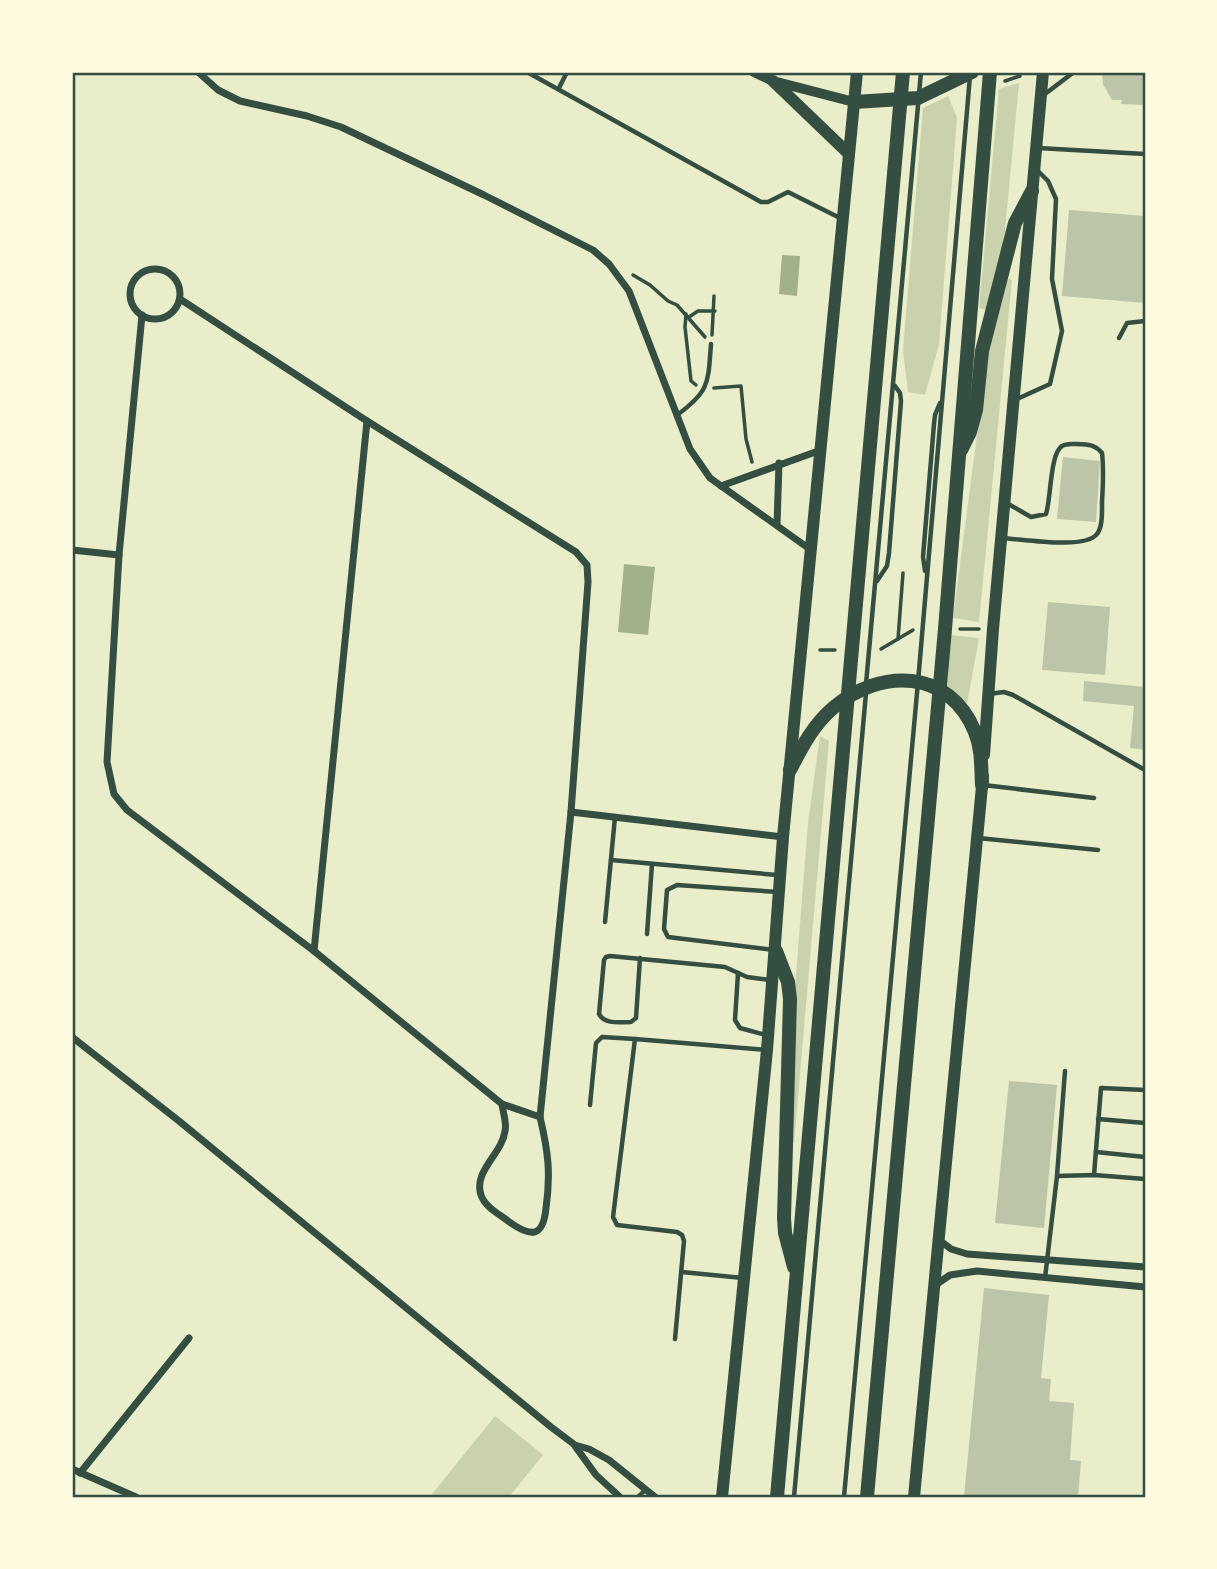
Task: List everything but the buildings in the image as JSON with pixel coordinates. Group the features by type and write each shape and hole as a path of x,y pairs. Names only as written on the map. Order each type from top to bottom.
{"highway":[{"path":"777,1497 903,72"},
{"path":"854,102 918,98 971,72"},
{"path":"867,1497 940,690 990,72"},
{"path":"957,458 970,432 976,410 982,351 1015,223 1032,191"},
{"path":"790,769 807,737 831,710 848,696 866,687 902,679 940,690 962,709 976,734 980,750 982,785"},
{"path":"776,951 788,982 790,999 784,1218 789,1253 796,1273"}],"main road":[{"path":"722,1497 767,1050 783,837 857,72"},
{"path":"914,1497 982,785 1004,502 1043,72"},
{"path":"773,81 849,154"}],"street":[{"path":"198,72 218,90 240,101 307,116 341,127 593,250 609,264 629,291 690,449 700,466 720,486 811,550"},
{"path":"754,72 773,81 854,102"},
{"path":"154,270 168,273 177,284 180,299 172,313 150,319 132,305 130,297 131,289 139,275 154,270"},
{"path":"180,299 367,421 576,552 587,565 571,813 540,1117 548,1150 550,1178 544,1224 536,1232 531,1233 516,1227 486,1204 480,1189 484,1172 505,1131 502,1104"},
{"path":"142,315 119,555 107,762 114,794 127,810 314,951 502,1104 540,1117"},
{"path":"314,951 367,421"},
{"path":"720,486 821,450"},
{"path":"777,525 779,463"},
{"path":"72,550 119,555"},
{"path":"571,813 783,837"},
{"path":"72,1037 179,1121 575,1445 583,1460 620,1497"},
{"path":"937,1239 951,1249 967,1255 1145,1267"},
{"path":"933,1286 950,1275 977,1271 1145,1287"},
{"path":"80,1473 189,1338"},
{"path":"575,1445 609,1460 655,1497"},
{"path":"72,1469 136,1497"}],"lane":[{"path":"527,72 761,202 768,202 788,192 843,219"},
{"path":"559,88 567,72"},
{"path":"794,1497 921,72"},
{"path":"844,1497 927,575 923,557 935,415 941,403 971,72"},
{"path":"1042,96 1074,72"},
{"path":"1037,148 1145,154"},
{"path":"1013,401 1050,383 1062,331 1052,279 1056,199 1048,181 1035,169"},
{"path":"1119,338 1127,323 1145,321"},
{"path":"677,415 695,403 706,387 711,344"},
{"path":"876,582 887,566 891,539 901,401 900,393 894,385"},
{"path":"1001,538 1081,543 1096,537 1100,530 1102,507 1104,468 1101,453 1092,445 1062,445 1056,452 1046,514 1031,517 1004,502"},
{"path":"988,694 1004,692 1013,695 1145,770"},
{"path":"982,785 1094,798"},
{"path":"605,922 615,817"},
{"path":"977,838 1098,850"},
{"path":"611,860 781,875"},
{"path":"647,934 652,864"},
{"path":"776,951 676,939 668,937 664,929 667,890 670,887 677,885 779,892"},
{"path":"640,958 636,1018 632,1023 602,1019 599,1014 606,957 640,958 715,966 747,977 773,981"},
{"path":"738,973 735,1014 737,1026 768,1035"},
{"path":"590,1105 596,1043 602,1037 767,1050"},
{"path":"635,1040 613,1217 617,1225 677,1232 682,1235 684,1241 675,1339"},
{"path":"1045,1278 1057,1177 1065,1071"},
{"path":"1094,1175 1100,1092 1103,1086 1145,1090"},
{"path":"1098,1118 1145,1123"},
{"path":"1096,1152 1145,1157"},
{"path":"1057,1177 1094,1175 1145,1179"},
{"path":"681,1272 744,1278"},
{"path":"638,1497 645,1489"}],"path":[{"path":"1001,82 1020,76"},
{"path":"620,277 635,275 650,285 690,317 711,344"},
{"path":"711,344 715,296"},
{"path":"690,317 698,311 715,311"},
{"path":"741,386 746,439 755,473"},
{"path":"898,639 903,573"},
{"path":"877,652 915,628"},
{"path":"954,629 979,629"},
{"path":"820,650 838,650"}],"shaded area":[{"path":"1019,83 1004,240 987,310 979,308 999,89"},
{"path":"948,96 957,118 939,344 925,395 908,392 903,350 923,108"},
{"path":"782,255 800,256 797,296 779,294"},
{"path":"1007,278 1012,280 979,622 953,618 989,344"},
{"path":"624,564 655,567 648,635 618,632"},
{"path":"950,635 979,638 967,704 945,687"},
{"path":"820,736 829,741 794,1143 791,1139 794,1000 808,823"},
{"path":"495,1416 543,1455 509,1497 436,1497 432,1494"}]}
